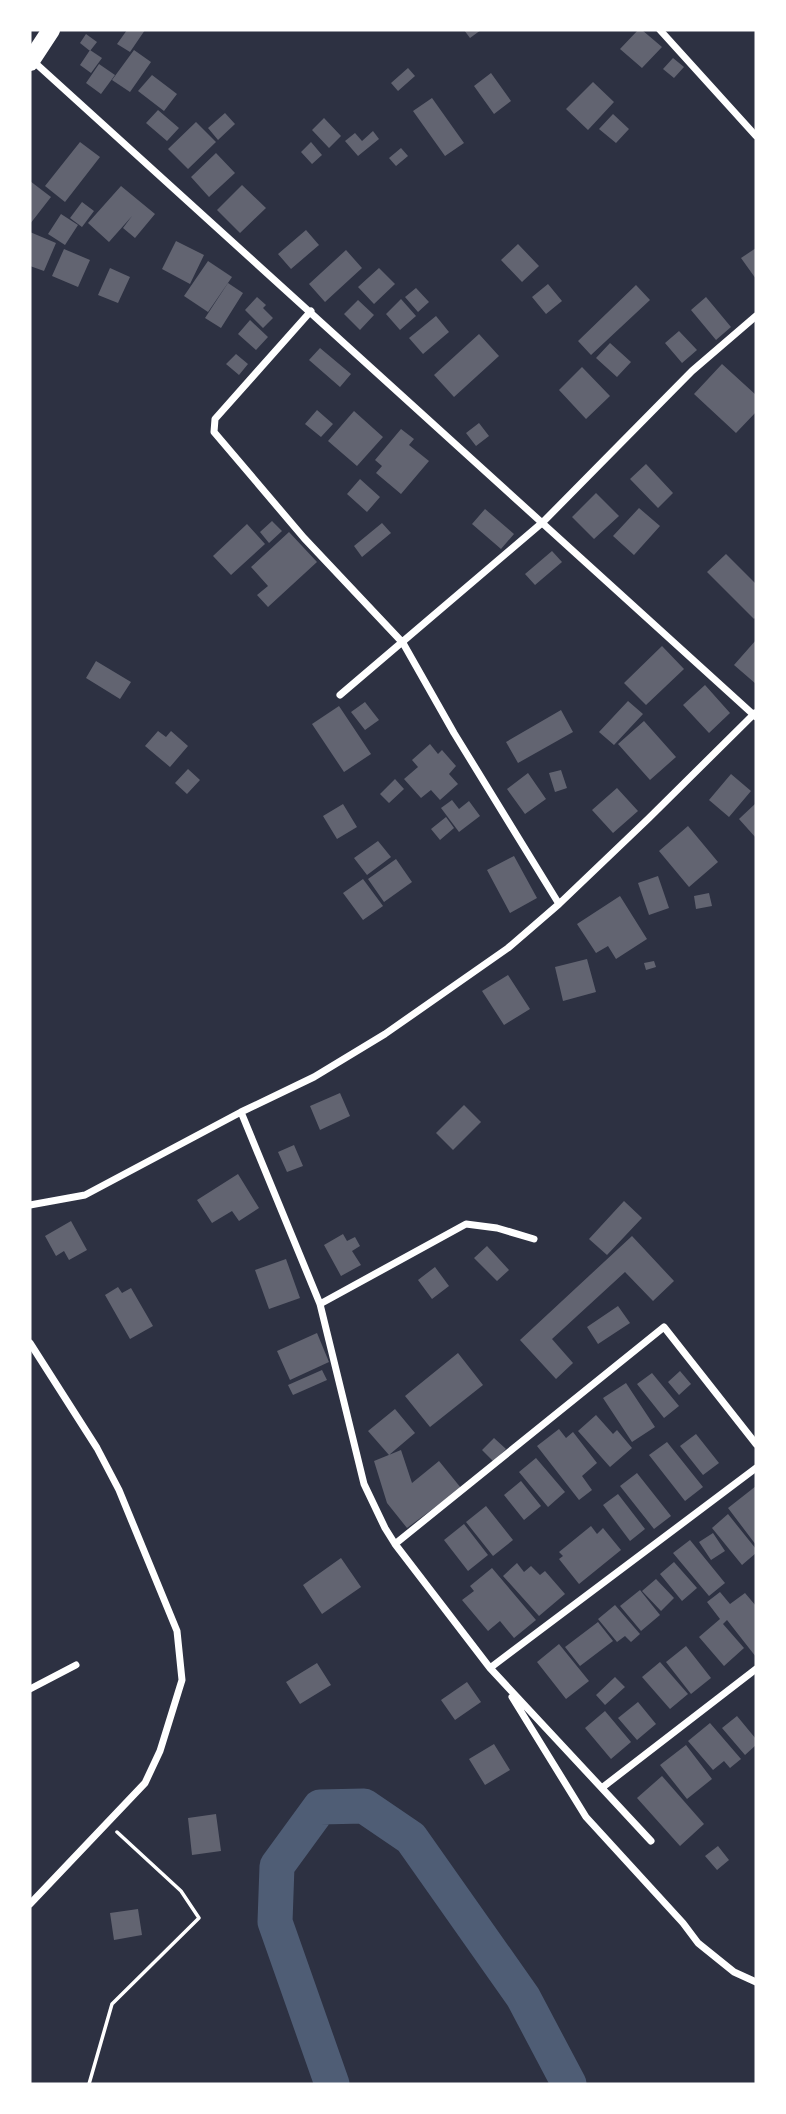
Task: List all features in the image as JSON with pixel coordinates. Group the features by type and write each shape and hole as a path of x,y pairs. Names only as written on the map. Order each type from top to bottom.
{"main road":[{"path":"31,61 51,30"}],"street":[{"path":"660,30 756,136"},
{"path":"30,1205 85,1195 241,1112 314,1077 385,1034 508,948 559,904 755,715 311,311 31,61"},
{"path":"311,311 215,419 214,432 304,538 403,643 454,733 559,904"},
{"path":"340,695 543,522 691,371 756,316"},
{"path":"241,1112 320,1304 364,1484 385,1528 491,1668 652,1841"},
{"path":"320,1304 466,1224 497,1228 534,1239"},
{"path":"395,1544 664,1326 756,1444"},
{"path":"30,1343 112,1476 177,1631 182,1680 160,1751 145,1783 30,1904"},
{"path":"491,1668 756,1468"},
{"path":"30,1689 76,1665"},
{"path":"603,1787 756,1670"},
{"path":"505,1684 586,1817 698,1943 733,1972 756,1982"}],"path":[{"path":"89,2084 112,2004 199,1918 180,1891 107,1823"}],"building":[{"path":"127,30 145,30 130,52 117,44"},
{"path":"464,30 481,30 470,38"},
{"path":"638,30 642,30 662,47 642,68 620,49"},
{"path":"86,34 97,42 90,51 80,43"},
{"path":"90,50 102,58 91,73 80,65"},
{"path":"134,50 151,62 130,92 112,80"},
{"path":"673,58 684,67 674,78 663,69"},
{"path":"99,64 115,75 101,94 86,83"},
{"path":"408,68 415,76 398,91 391,83"},
{"path":"491,73 511,101 494,114 474,86"},
{"path":"152,75 177,94 164,111 138,91"},
{"path":"593,82 614,102 588,130 566,109"},
{"path":"432,98 464,143 445,156 413,111"},
{"path":"158,110 179,128 167,141 146,123"},
{"path":"225,113 235,124 218,140 208,128"},
{"path":"613,114 629,129 616,143 599,129"},
{"path":"324,118 341,136 329,148 312,130"},
{"path":"196,122 216,142 188,169 168,149"},
{"path":"373,131 379,139 358,156 345,141 355,133 362,141"},
{"path":"80,142 100,157 65,202 45,186"},
{"path":"311,142 322,155 312,164 301,152"},
{"path":"401,148 408,156 396,166 389,158"},
{"path":"216,153 235,173 209,197 191,177"},
{"path":"30,181 51,197 30,224"},
{"path":"242,185 266,208 240,233 217,210"},
{"path":"121,186 155,214 135,238 123,228 132,216 109,242 88,223"},
{"path":"82,202 94,211 82,227 70,218"},
{"path":"61,214 78,225 65,245 48,234"},
{"path":"306,230 319,245 291,269 278,254"},
{"path":"30,232 56,243 44,271 30,266"},
{"path":"176,241 204,255 190,284 162,269"},
{"path":"518,244 539,266 522,282 501,260"},
{"path":"756,248 756,279 741,258"},
{"path":"64,249 90,260 78,287 52,276"},
{"path":"346,250 362,268 325,302 309,284"},
{"path":"208,261 232,277 208,312 184,296"},
{"path":"110,268 130,277 118,303 98,295"},
{"path":"379,268 395,284 374,304 358,287"},
{"path":"228,283 243,293 221,328 205,318"},
{"path":"548,284 562,301 546,314 532,297"},
{"path":"636,285 650,300 591,355 578,341"},
{"path":"416,288 429,302 418,312 405,297"},
{"path":"257,297 266,305 263,308 273,318 263,328 245,310"},
{"path":"706,297 731,327 716,340 691,310"},
{"path":"401,299 416,316 400,330 386,314"},
{"path":"358,300 374,315 360,330 344,314"},
{"path":"436,316 449,332 423,354 409,338"},
{"path":"250,320 268,337 256,350 238,334"},
{"path":"679,331 697,350 682,363 665,343"},
{"path":"479,334 499,356 454,397 434,375"},
{"path":"610,343 631,362 617,377 596,358"},
{"path":"320,348 351,374 340,387 309,360"},
{"path":"236,354 248,364 239,375 226,364"},
{"path":"722,364 756,395 756,412 736,433 694,394"},
{"path":"582,367 610,396 586,419 559,390"},
{"path":"317,410 333,424 321,437 305,424"},
{"path":"354,411 383,437 357,466 328,441"},
{"path":"479,423 489,436 476,446 466,433"},
{"path":"401,429 414,439 409,445 429,461 401,494 376,473 382,466 375,460"},
{"path":"646,464 673,493 658,508 630,479"},
{"path":"360,479 380,497 367,512 347,494"},
{"path":"596,493 619,516 594,539 572,517"},
{"path":"639,508 660,526 634,555 613,536"},
{"path":"485,509 514,534 501,549 472,524"},
{"path":"272,521 282,531 269,543 260,532"},
{"path":"382,523 391,533 362,557 354,546"},
{"path":"247,524 265,544 231,575 213,556"},
{"path":"289,532 317,562 268,607 257,595 268,586 251,567"},
{"path":"552,551 562,562 535,585 525,574"},
{"path":"726,554 756,584 754,619 707,572"},
{"path":"756,640 756,684 734,665"},
{"path":"662,646 684,669 646,705 624,683"},
{"path":"96,661 131,682 120,699 86,678"},
{"path":"705,685 730,713 709,733 683,705"},
{"path":"628,701 643,714 614,745 599,732"},
{"path":"365,702 379,720 365,730 351,712"},
{"path":"339,706 371,754 344,772 312,724"},
{"path":"561,710 573,732 518,763 506,742"},
{"path":"644,721 676,757 650,780 618,744"},
{"path":"158,731 166,737 171,731 188,746 170,767 145,746"},
{"path":"430,744 438,754 442,750 456,766 449,774 458,784 440,800 431,790 421,798 404,779 418,767 412,760"},
{"path":"188,769 200,780 187,794 175,783"},
{"path":"561,770 567,788 555,792 549,773"},
{"path":"528,773 546,799 525,814 507,789"},
{"path":"731,774 751,791 729,817 709,800"},
{"path":"395,779 404,789 389,803 380,794"},
{"path":"617,788 638,811 613,833 592,810"},
{"path":"452,800 459,809 469,801 480,816 459,832 441,808"},
{"path":"756,803 756,838 739,819"},
{"path":"343,804 357,827 337,839 323,816"},
{"path":"446,817 454,828 440,840 431,829"},
{"path":"688,826 718,862 689,887 659,851"},
{"path":"378,841 391,857 367,875 354,858"},
{"path":"514,856 537,898 510,913 487,870"},
{"path":"396,859 412,882 384,902 368,879"},
{"path":"658,876 669,908 649,915 638,883"},
{"path":"363,879 383,906 363,920 343,893"},
{"path":"709,893 712,906 696,909 694,896"},
{"path":"620,896 647,939 616,959 608,946 596,953 577,924"},
{"path":"587,959 596,992 563,1001 555,967"},
{"path":"654,961 656,967 646,970 644,963"},
{"path":"508,975 530,1009 504,1025 482,991"},
{"path":"340,1093 350,1116 320,1130 310,1106"},
{"path":"464,1105 481,1122 453,1150 436,1133"},
{"path":"294,1145 303,1166 287,1172 278,1152"},
{"path":"238,1174 259,1208 239,1221 232,1211 212,1223 197,1200"},
{"path":"624,1201 642,1218 607,1255 589,1239"},
{"path":"71,1221 87,1250 69,1260 64,1251 56,1256 45,1236"},
{"path":"343,1234 347,1241 355,1237 360,1246 352,1251 361,1265 341,1276 324,1245"},
{"path":"632,1236 674,1281 653,1301 625,1272 552,1339 573,1363 556,1379 520,1340"},
{"path":"487,1246 509,1270 497,1281 474,1258"},
{"path":"286,1259 300,1298 269,1309 255,1270"},
{"path":"435,1267 449,1286 432,1299 418,1280"},
{"path":"118,1287 122,1293 131,1288 153,1326 130,1339 105,1295"},
{"path":"618,1306 630,1323 598,1344 587,1327"},
{"path":"317,1333 329,1362 290,1380 277,1351"},
{"path":"458,1353 483,1385 430,1427 405,1396"},
{"path":"322,1370 327,1380 293,1395 288,1385"},
{"path":"680,1371 691,1384 679,1395 668,1382"},
{"path":"652,1373 679,1406 664,1418 637,1384"},
{"path":"626,1383 655,1427 632,1442 603,1398"},
{"path":"395,1409 415,1433 389,1455 368,1431"},
{"path":"596,1415 613,1434 617,1430 632,1448 610,1467 578,1431"},
{"path":"559,1429 566,1438 573,1432 597,1463 582,1476 592,1490 579,1500 537,1446"},
{"path":"696,1434 719,1463 703,1475 680,1446"},
{"path":"494,1438 506,1449 494,1462 482,1450"},
{"path":"667,1442 703,1487 685,1501 649,1455"},
{"path":"401,1450 412,1483 439,1461 461,1488 407,1528 387,1503 374,1461"},
{"path":"536,1458 565,1492 548,1507 519,1472"},
{"path":"637,1473 671,1516 654,1529 620,1486"},
{"path":"521,1481 541,1506 524,1520 504,1495"},
{"path":"756,1486 756,1545 728,1508"},
{"path":"618,1494 645,1529 630,1541 603,1505"},
{"path":"486,1506 513,1540 493,1556 466,1522"},
{"path":"728,1514 756,1549 756,1553 742,1565 712,1528"},
{"path":"464,1524 488,1555 468,1571 444,1540"},
{"path":"591,1526 597,1534 603,1528 621,1550 579,1584 559,1559 563,1556 559,1552"},
{"path":"713,1533 725,1551 711,1560 699,1542"},
{"path":"690,1540 725,1583 709,1596 673,1553"},
{"path":"341,1558 361,1587 322,1614 303,1585"},
{"path":"674,1562 697,1588 682,1601 660,1574"},
{"path":"517,1563 524,1572 531,1566 540,1575 545,1571 565,1594 539,1616 503,1576"},
{"path":"492,1568 536,1620 514,1638 500,1621 488,1631 462,1600 474,1591 470,1586"},
{"path":"656,1579 674,1598 661,1611 642,1591"},
{"path":"640,1590 660,1615 641,1631 620,1606"},
{"path":"720,1592 730,1604 745,1593 756,1606 756,1657 727,1620 723,1624 744,1648 724,1666 699,1637 720,1619 707,1602"},
{"path":"615,1605 640,1634 631,1642 625,1636 617,1642 598,1619"},
{"path":"598,1622 613,1641 580,1666 565,1647"},
{"path":"559,1644 589,1681 566,1699 537,1662"},
{"path":"686,1646 711,1678 691,1694 666,1662"},
{"path":"660,1662 688,1694 670,1709 642,1677"},
{"path":"317,1663 331,1685 300,1704 286,1682"},
{"path":"615,1677 625,1687 605,1705 596,1695"},
{"path":"467,1682 481,1702 455,1720 441,1700"},
{"path":"638,1702 656,1724 637,1740 618,1718"},
{"path":"605,1711 631,1742 611,1759 585,1728"},
{"path":"737,1716 756,1739 756,1745 745,1755 722,1728"},
{"path":"710,1723 741,1759 730,1768 724,1761 713,1770 688,1741"},
{"path":"494,1744 510,1770 485,1785 469,1759"},
{"path":"686,1745 712,1779 687,1799 660,1765"},
{"path":"662,1776 704,1824 680,1846 637,1798"},
{"path":"216,1814 221,1851 192,1855 188,1818"},
{"path":"718,1846 729,1860 717,1870 705,1856"},
{"path":"138,1909 142,1935 114,1940 110,1913"}],"waterway":[{"path":"332,2084 275,1922 277,1866 320,1807 364,1806 411,1838 523,1997 569,2084"}]}
